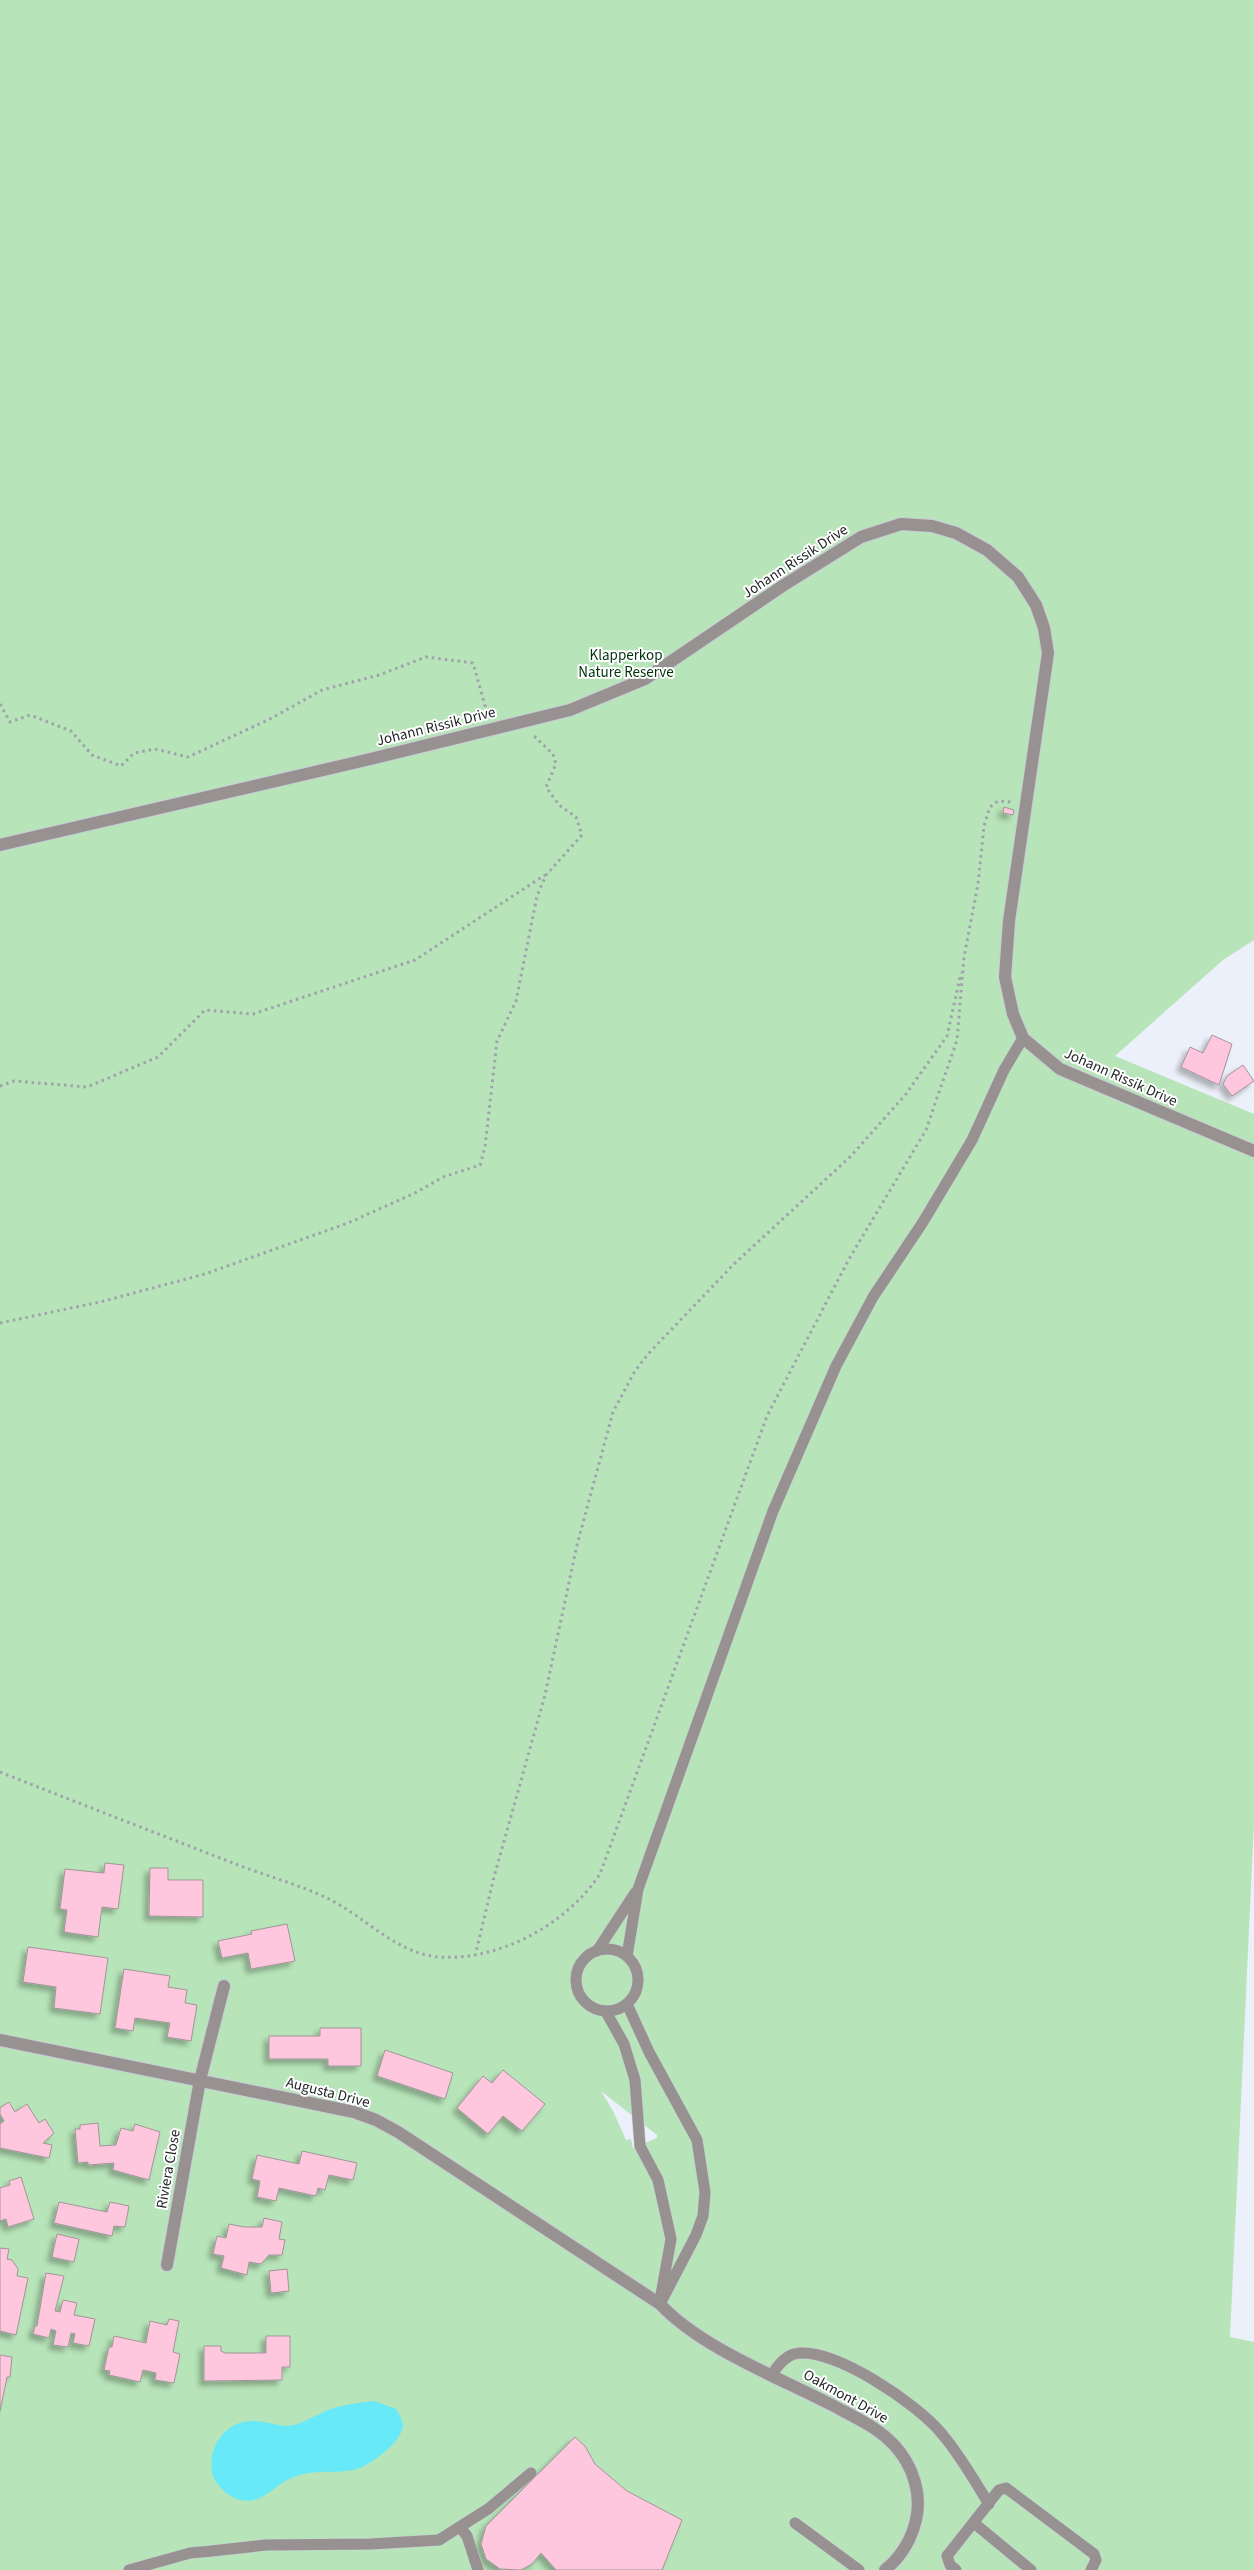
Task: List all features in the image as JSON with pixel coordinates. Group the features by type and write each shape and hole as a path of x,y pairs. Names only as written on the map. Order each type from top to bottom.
{"street":[{"name":"Johann Rissik Drive","path":"0,845 362,762 570,710 645,679 784,585 861,537 901,524 932,526 956,533 987,550 1018,577 1036,605 1044,628 1048,653 1008,922 1005,977 1013,1014 1023,1038 1060,1069 1254,1151"},
{"name":"Riviera Close","path":"167,2265 200,2080 224,1986"},
{"name":"Augusta Drive","path":"0,2040 354,2112 376,2120 660,2304"},
{"name":"Oakmont Drive","path":"660,2304 691,2332 876,2430 895,2446 910,2467 918,2500 914,2530 902,2552 885,2570"}],"lane":[{"path":"626,1956 638,1889 773,1511 836,1366 873,1297 923,1222 972,1140 1004,1070 1023,1038"},
{"path":"638,1889 597,1951 581,1964 576,1984 579,1994 586,2003 606,2012 624,2044 635,2080 640,2146 658,2180 671,2239 660,2304"},
{"path":"597,1951 617,1951 626,1956 637,1974 637,1985 634,1995 627,2004 606,2012"},
{"path":"627,2004 649,2052 697,2140 705,2192 703,2216 696,2235 660,2304"},
{"path":"772,2374 780,2363 789,2356 810,2354 836,2361 873,2379 941,2433 989,2504"},
{"path":"129,2570 190,2553 266,2545 371,2544 439,2540 488,2509 532,2473"},
{"path":"956,2570 950,2565 947,2556 1000,2490 1006,2488 1094,2554 1096,2560 1091,2570"},
{"path":"795,2523 859,2570"},
{"path":"974,2523 1032,2570"},
{"path":"460,2527 467,2536 478,2570"}],"path":[{"path":"0,704 10,722 30,716 71,731 92,755 121,766 134,753 155,749 188,757 270,719 322,690 379,675 426,657 472,663 489,717 497,716"},
{"path":"0,1086 14,1081 87,1087 158,1057 205,1010 253,1014 415,960 546,875 582,835 576,817 559,806 546,787 556,764 553,754 521,722"},
{"path":"475,1956 494,1877 545,1695 577,1544 613,1412 622,1393 634,1371 648,1354 734,1264 851,1156 906,1094 947,1036 978,884 984,826 990,807 998,802 1005,801 1026,805"},
{"path":"0,1323 100,1302 204,1274 348,1223 415,1193 442,1177 480,1165 485,1146 497,1041 516,1001 537,896 546,875"},
{"path":"0,1772 329,1899 395,1941 419,1952 438,1957 475,1956 500,1950 539,1930 582,1898 600,1874 767,1416 849,1259 926,1130 957,1040 964,957"}],"green space":[{"name":"Klapperkop Nature Reserve","path":"0,0 1254,0 1254,940 1223,960 1115,1056 1254,1114 1254,1822 1230,2337 1254,2342 1254,2570 0,2570","holes":["601,2091 657,2135 657,2138 633,2148 631,2139 626,2140 613,2111"]}],"water":[{"path":"374,2401 396,2409 402,2419 403,2426 397,2440 391,2447 360,2468 301,2475 287,2480 256,2500 248,2501 240,2500 226,2493 213,2477 212,2462 216,2444 227,2430 235,2425 254,2421 283,2426 294,2425 331,2409 349,2404"}],"building":[{"path":"1004,807 1014,810 1013,815 1003,813"},
{"path":"1212,1035 1232,1044 1219,1085 1181,1067 1190,1047 1203,1053"},
{"path":"1243,1065 1254,1081 1232,1096 1223,1084 1227,1076"},
{"path":"105,1863 124,1865 118,1909 102,1907 98,1937 64,1932 67,1910 60,1909 65,1869 104,1873"},
{"path":"150,1868 168,1868 168,1880 203,1880 203,1917 149,1916"},
{"path":"287,1924 295,1961 251,1969 248,1953 222,1958 218,1941 252,1934 251,1931"},
{"path":"28,1947 108,1958 100,2014 54,2008 56,1987 23,1982"},
{"path":"124,1969 170,1976 168,1987 187,1990 185,2003 197,2005 191,2041 167,2037 170,2023 135,2018 133,2031 115,2028"},
{"path":"320,2028 361,2028 361,2066 328,2066 328,2059 269,2059 269,2036 320,2036"},
{"path":"385,2050 453,2073 445,2099 377,2076"},
{"path":"503,2070 545,2104 522,2131 503,2116 488,2134 457,2108 483,2076 492,2083"},
{"path":"9,2102 15,2112 27,2104 39,2123 45,2119 54,2133 43,2143 52,2145 49,2158 0,2148 0,2124 4,2121 0,2114 0,2108"},
{"path":"98,2123 100,2146 116,2145 121,2128 133,2131 135,2124 160,2132 149,2180 113,2170 114,2163 88,2165 88,2162 78,2163 75,2129 80,2129 80,2125"},
{"path":"302,2151 357,2163 353,2180 329,2175 325,2190 318,2188 316,2196 279,2188 276,2201 257,2197 260,2181 252,2179 257,2155 299,2164"},
{"path":"21,2177 34,2219 8,2227 6,2219 0,2221 0,2188 10,2185 9,2181"},
{"path":"59,2202 107,2212 110,2202 129,2206 125,2227 114,2226 112,2236 54,2223"},
{"path":"264,2218 282,2222 279,2239 285,2240 282,2255 269,2255 261,2264 249,2262 247,2275 221,2268 224,2256 213,2254 217,2236 226,2238 229,2224 244,2227 262,2227"},
{"path":"57,2234 79,2239 74,2262 52,2257"},
{"path":"0,2248 9,2249 7,2259 12,2260 18,2269 17,2276 28,2278 16,2335 0,2331"},
{"path":"287,2269 289,2291 271,2293 269,2271"},
{"path":"46,2273 64,2276 55,2311 60,2312 63,2300 77,2303 74,2315 95,2319 89,2346 73,2343 75,2334 71,2333 68,2347 53,2345 56,2331 51,2329 49,2338 33,2334 35,2326 37,2326"},
{"path":"169,2319 179,2321 173,2352 180,2354 174,2383 155,2380 156,2373 143,2370 140,2382 109,2375 110,2371 104,2370 109,2347 112,2347 114,2336 146,2343 150,2321 167,2325"},
{"path":"266,2336 290,2336 290,2367 282,2367 282,2380 204,2381 204,2346 221,2346 221,2351 225,2353 266,2353"},
{"path":"0,2355 12,2357 10,2377 7,2377 0,2411"},
{"path":"575,2437 585,2446 595,2464 627,2491 682,2520 662,2570 556,2570 541,2553 532,2564 521,2570 500,2569 486,2559 481,2544 486,2526"}]}
